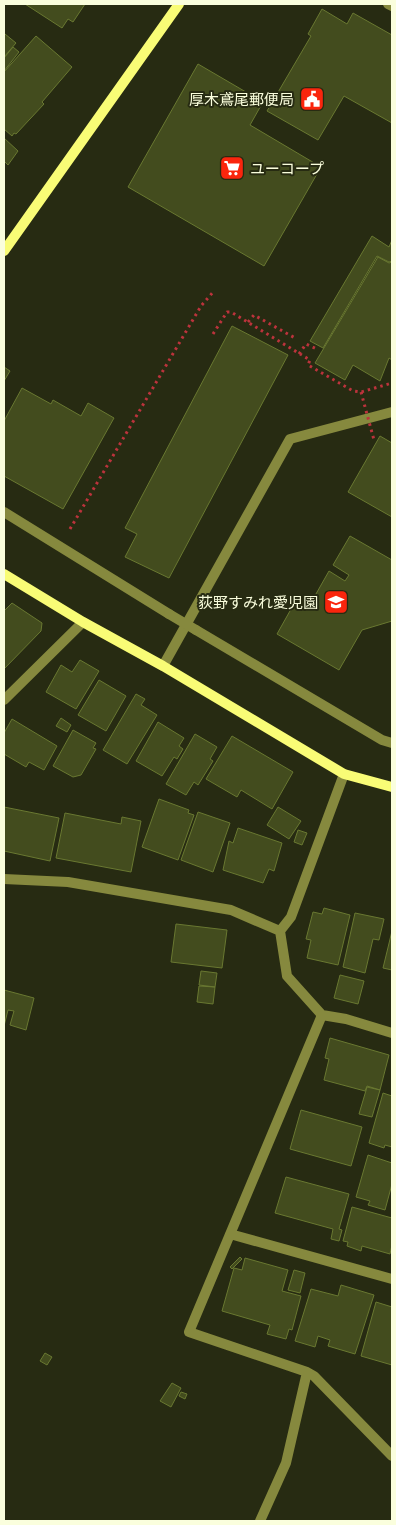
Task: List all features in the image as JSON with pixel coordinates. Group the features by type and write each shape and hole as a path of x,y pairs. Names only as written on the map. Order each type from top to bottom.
{"street":[{"path":"4,250 178,4"},
{"path":"388,4 392,6"},
{"path":"163,666 290,439 392,412"},
{"path":"4,512 169,614 382,740 392,743"},
{"path":"4,574 344,774 392,787"},
{"path":"4,700 83,622"},
{"path":"344,774 291,917 280,931 287,976 322,1016 346,1019 392,1033"},
{"path":"4,879 68,882 231,910 280,931"},
{"path":"322,1016 189,1332 314,1376 392,1456"},
{"path":"230,1234 392,1280"},
{"path":"260,1521 286,1462 307,1372"}],"path":[{"path":"60,547 201,306 214,290"},
{"path":"213,334 227,312 231,312 310,360 308,365 353,391 361,392 392,383"},
{"path":"248,322 254,315 295,338"},
{"path":"299,354 306,344 317,349"},
{"path":"361,392 374,440"}],"building":[{"path":"25,4 85,4 73,22 68,19 62,28"},
{"name":"厚木鳶尾郵便局","path":"322,9 347,24 353,13 392,35 392,123 344,96 318,140 267,111 311,36 308,34"},
{"path":"5,34 16,43 4,57 4,36"},
{"path":"36,36 72,67 42,102 44,104 12,136 4,129 4,72"},
{"path":"13,47 19,52 4,71 4,58"},
{"path":"198,64 263,102 250,125 321,167 264,266 128,187"},
{"path":"4,138 18,151 8,165 5,162 4,164"},
{"path":"372,236 389,247 392,240 392,261 389,262 377,256 323,348 310,341"},
{"path":"378,257 389,263 392,262 392,360 389,358 380,381 353,365 345,380 315,363"},
{"path":"232,326 288,355 169,578 125,557 137,534 125,528"},
{"path":"4,367 10,371 4,381"},
{"path":"22,388 51,404 53,400 81,416 88,403 114,418 63,509 4,476 4,421"},
{"path":"380,436 392,443 392,517 348,492"},
{"path":"350,536 392,560 392,621 362,630 339,670 277,634 295,602 308,608 329,571 345,581 349,575 333,565"},
{"path":"12,603 42,623 41,631 4,669 4,611"},
{"path":"80,660 99,671 76,709 46,692 61,665 72,672"},
{"path":"99,680 126,696 106,731 78,715"},
{"path":"136,694 145,699 141,705 157,715 127,764 103,750"},
{"path":"61,718 71,725 67,732 56,726"},
{"path":"12,719 57,746 44,770 29,762 26,767 4,754 4,733"},
{"path":"158,722 184,738 179,746 183,749 177,759 174,757 162,776 136,761"},
{"path":"73,730 96,743 93,748 96,749 81,775 73,777 53,766"},
{"path":"195,734 217,747 210,759 213,761 198,785 194,782 186,795 166,784"},
{"path":"232,736 293,772 272,809 241,790 237,797 206,779"},
{"path":"159,799 189,810 188,813 194,815 178,860 142,847"},
{"path":"4,807 59,818 50,861 4,851"},
{"path":"278,807 301,821 289,839 267,825"},
{"path":"198,812 230,823 213,872 181,860"},
{"path":"65,813 121,824 122,817 141,821 131,872 56,858"},
{"path":"238,828 282,843 274,871 269,869 263,883 223,870 229,841 233,843"},
{"path":"298,830 307,833 302,845 294,842"},
{"path":"324,908 350,915 338,965 307,958 311,940 306,939 313,912 322,914"},
{"path":"355,913 384,919 379,940 373,939 365,973 343,967"},
{"path":"176,924 227,930 222,968 171,962"},
{"path":"392,931 392,970 383,968"},
{"path":"201,971 217,973 215,987 199,985"},
{"path":"340,975 364,981 358,1004 334,998"},
{"path":"199,986 215,987 213,1004 197,1002"},
{"path":"4,990 34,998 26,1030 10,1025 14,1011 8,1010 4,1026"},
{"path":"330,1038 389,1055 380,1090 367,1086 365,1091 324,1080 329,1059 325,1058"},
{"path":"367,1087 380,1090 372,1117 359,1114"},
{"path":"383,1093 392,1096 392,1147 385,1145 384,1148 369,1143"},
{"path":"301,1110 362,1127 351,1166 290,1149"},
{"path":"368,1155 392,1163 392,1184 385,1210 368,1205 370,1201 356,1197"},
{"path":"286,1177 349,1194 339,1229 342,1230 339,1241 331,1239 333,1229 275,1213"},
{"path":"352,1207 392,1218 390,1254 362,1246 361,1251 347,1246 348,1242 343,1241"},
{"path":"240,1257 242,1259 232,1269 230,1267"},
{"path":"245,1258 288,1270 282,1291 301,1296 292,1330 289,1329 286,1339 267,1334 270,1325 222,1311 234,1268 242,1270"},
{"path":"294,1270 305,1273 300,1293 288,1290"},
{"path":"341,1285 374,1295 355,1354 328,1346 330,1340 318,1336 315,1347 295,1341 311,1289 338,1296"},
{"path":"376,1302 392,1307 392,1365 361,1356"},
{"path":"45,1353 52,1357 47,1365 40,1361"},
{"path":"172,1383 181,1388 171,1407 160,1401"},
{"path":"181,1392 187,1394 185,1399 179,1396"}],"place":[{"name":"厚木鳶尾郵便局","path":"312,99"},
{"name":"ユーコープ","path":"232,168"},
{"name":"荻野すみれ愛児園","path":"336,602"}]}
